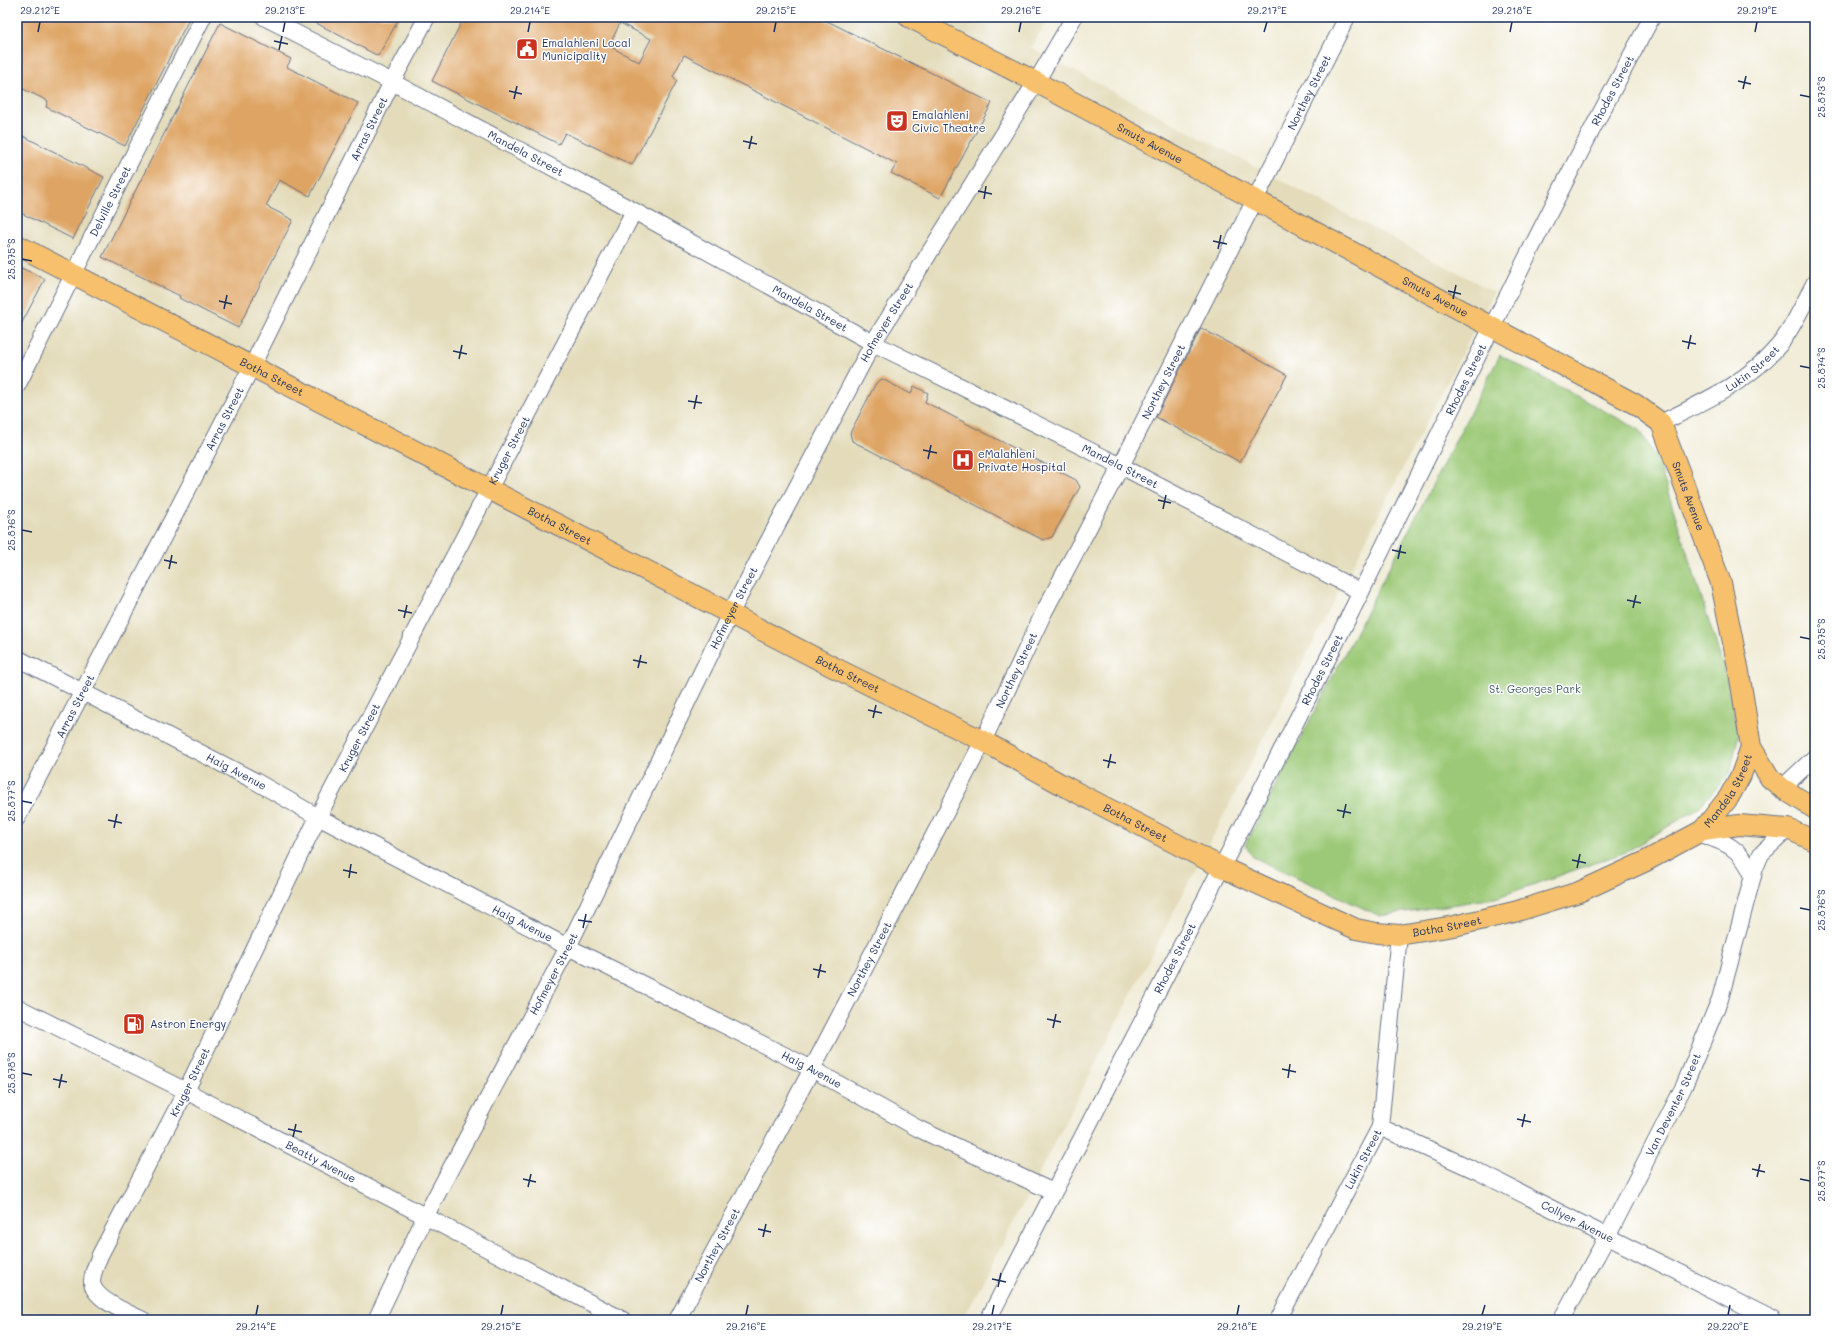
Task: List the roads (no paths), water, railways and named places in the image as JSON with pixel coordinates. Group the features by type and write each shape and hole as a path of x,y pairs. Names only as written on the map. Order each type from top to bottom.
{"main road":[{"name":"Smuts Avenue","path":"909,17 1036,82 1491,328 1635,404 1661,423 1721,583 1739,672 1751,748"},
{"name":"Botha Street","path":"17,245 251,368 983,742 1068,788 1221,867 1356,929 1399,935 1454,926 1514,912 1579,892 1644,862 1700,832"},
{"name":"Mandela Street","path":"1751,748 1770,778 1782,788 1815,809"},
{"name":"Mandela Street","path":"1700,832 1730,797 1741,775 1751,748"},
{"name":"Mandela Street","path":"1700,832 1740,825 1788,829 1815,841"}],"street":[{"name":"Delville Street","path":"17,386 74,276 203,17"},
{"name":"Mandela Street","path":"264,17 392,82 634,211 873,343 1121,466 1361,592"},
{"name":"Arras Street","path":"17,818 251,368 392,82 427,17"},
{"name":"Hofmeyer Street","path":"376,1320 425,1216 568,947 730,614 873,343 1036,82 1074,17"},
{"name":"Northey Street","path":"677,1320 812,1069 983,742 1044,612 1121,466 1256,201 1347,17"},
{"name":"Rhodes Street","path":"988,1320 1149,1009 1361,592 1491,328 1602,109 1652,17"},
{"name":"Kruger Street","path":"144,1320 96,1294 92,1281 94,1269 100,1255 186,1091 318,817 634,211"},
{"name":"Lukin Street","path":"1661,423 1718,394 1756,369 1781,343 1815,282"},
{"name":"Haig Avenue","path":"17,658 568,947 812,1069 919,1129 1053,1192"},
{"path":"1782,788 1815,757"},
{"name":"Van Deventer Street","path":"1561,1320 1607,1238 1684,1086 1720,999 1752,876 1761,854 1788,829"},
{"path":"1700,832 1722,841 1742,856 1752,876"},
{"name":"Lukin Street","path":"1278,1320 1380,1127 1399,935"},
{"name":"Beatty Avenue","path":"17,1007 186,1091 624,1320"},
{"name":"Collyer Avenue","path":"1380,1127 1479,1172 1607,1238 1773,1320"}],"place":[{"name":"Emalahleni Local Municipality","path":"527,49"},
{"name":"Emalahleni Civic Theatre","path":"897,121"},
{"name":"eMalahleni Private Hospital","path":"963,460"},
{"name":"Astron Energy","path":"134,1024"}],"park label":[{"name":"St. Georges Park","path":"1535,689"}]}
